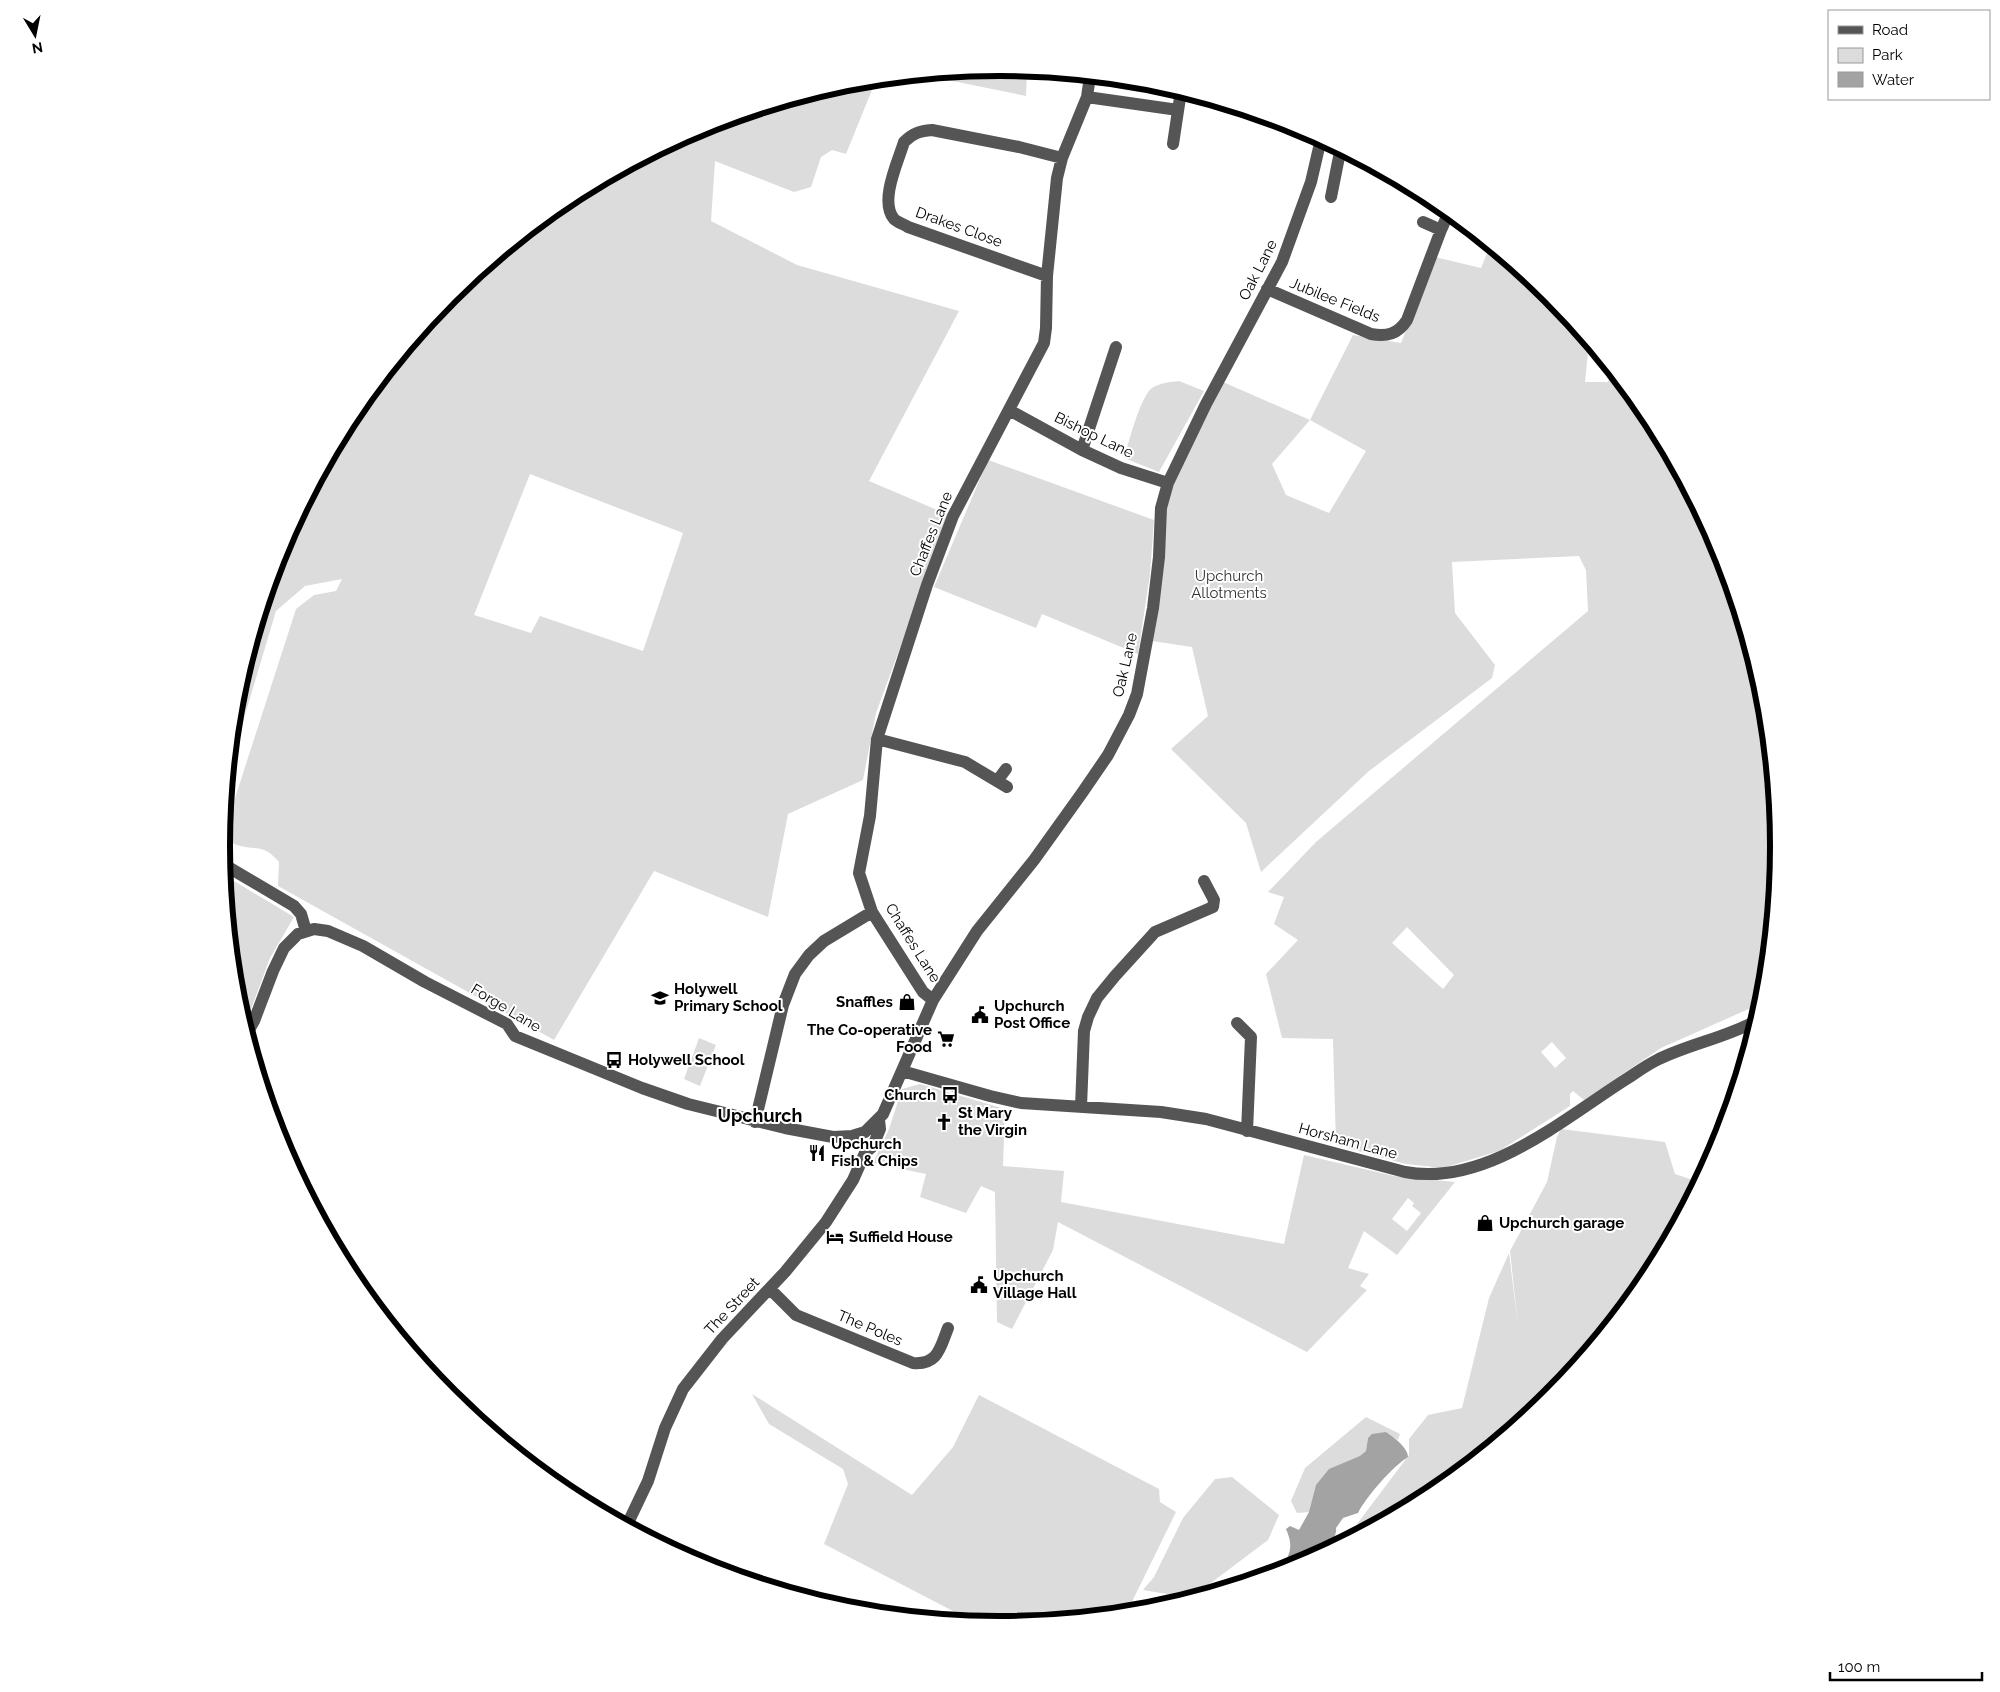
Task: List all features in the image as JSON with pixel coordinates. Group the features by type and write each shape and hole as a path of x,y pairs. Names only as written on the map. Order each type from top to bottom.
{"street":[{"name":"Chaffes Lane","path":"933,1000 923,992 872,912 859,873 870,816 877,739 927,585 953,516 1044,342 1047,276 1057,178 1062,158 1087,98 1089,82"},
{"path":"1087,98 1178,110"},
{"path":"1173,144 1180,98"},
{"name":"Drakes Close","path":"1047,276 908,227 895,220 890,212 888,195 904,142 910,136 920,131 932,130 1019,147 1062,158"},
{"name":"Oak Lane","path":"844,1138 859,1134 879,1120 884,1113 933,1000 977,931 1034,860 1082,793 1108,755 1129,715 1137,694 1154,608 1161,508 1168,483 1198,418 1287,250 1313,174 1319,146"},
{"path":"1331,197 1339,157"},
{"path":"1313,174 1335,178"},
{"name":"Jubilee Fields","path":"1268,289 1371,334 1383,336 1398,331 1407,320 1446,219"},
{"path":"1423,222 1441,230"},
{"path":"1082,450 1116,348"},
{"name":"Bishop Lane","path":"1009,410 1082,450 1121,468 1168,483"},
{"path":"877,739 965,762 1002,784 1006,769"},
{"path":"231,869 294,906 301,914 306,931 294,937 282,951 252,1026"},
{"path":"1082,1107 1084,1035 1087,1020 1093,1006 1115,976 1155,932 1214,907 1214,900 1204,881"},
{"path":"756,1122 783,1005 792,978 818,946 872,912"},
{"name":"Forge Lane","path":"306,931 314,929 328,931 363,946 425,982 507,1024 515,1036 661,1095 706,1110 756,1122 844,1138"},
{"path":"1237,1023 1251,1037 1247,1131"},
{"name":"Horsham Lane","path":"902,1071 1011,1101 1029,1104 1188,1116 1405,1172 1430,1175 1472,1168 1506,1154 1536,1138 1656,1060 1749,1024"},
{"name":"The Street","path":"629,1520 648,1481 664,1428 683,1389 722,1339 770,1289 826,1222 852,1181 865,1153 872,1147 880,1128 879,1120"},
{"path":"859,1134 865,1153"},
{"name":"The Poles","path":"770,1289 796,1315 913,1364 924,1364 934,1359 948,1328"}],"green space":[{"path":"1000,76 1027,77 1026,96 942,79"},
{"path":"873,87 846,154 832,150 821,157 811,187 794,192 715,161 711,221 797,265 959,311 869,481 949,515 876,713 863,780 788,814 768,917 654,871 554,1040 278,886 279,862 273,856 263,850 234,844 230,836 231,809 296,609 314,595 336,591 342,579 305,586 276,611 239,736 256,647 289,551 310,506 333,461 389,377 421,338 456,302 492,267 531,235 615,179 705,135 753,117 801,102","holes":["530,474 683,533 643,651 540,616 531,633 474,615"]},
{"name":"Upchurch Allotments","path":"1488,251 1508,267 1588,349 1585,382 1608,382 1610,375 1667,461 1711,551 1744,647 1755,696 1763,746 1770,846 1763,946 1752,1007 1661,1048 1584,1100 1573,1091 1570,1094 1570,1106 1499,1151 1443,1168 1406,1164 1336,1145 1333,1039 1282,1038 1266,974 1298,940 1274,924 1284,897 1268,892 1316,842 1588,611 1586,570 1579,556 1452,562 1455,613 1495,665 1492,678 1369,771 1261,872 1246,823 1171,749 1208,716 1192,647 1152,641 1167,502 1172,487 1223,382 1310,420 1353,335 1401,343 1435,257 1481,268","holes":["1310,420 1366,451 1329,513 1286,495 1272,464","1407,927 1454,975 1443,989 1392,943","1552,1042 1566,1058 1555,1068 1541,1052"]},
{"path":"1179,381 1204,391 1159,472 1124,458 1135,420 1148,393 1158,385"},
{"path":"988,460 1154,520 1150,574 1138,654 1042,614 1036,628 934,587"},
{"path":"231,879 294,917 270,958 249,1014 237,946"},
{"path":"699,1038 716,1045 700,1086 684,1079"},
{"path":"920,1084 1005,1109 1003,1166 1064,1171 1061,1202 1284,1244 1304,1155 1394,1176 1455,1182 1397,1255 1364,1231 1348,1268 1369,1274 1360,1286 1367,1290 1307,1352 1058,1222 1053,1250 1012,1329 997,1322 995,1192 981,1186 966,1213 920,1197 926,1174 873,1163 889,1129 902,1089","holes":["1408,1198 1414,1203 1412,1206 1421,1213 1407,1231 1392,1219"]},
{"path":"1561,1129 1665,1142 1675,1174 1693,1180 1667,1231 1611,1315 1579,1354 1544,1390 1508,1425 1469,1457 1385,1513 1353,1529 1409,1455 1409,1439 1428,1415 1462,1408 1489,1298 1509,1253 1518,1326 1510,1251 1547,1182 1557,1137"},
{"path":"752,1394 912,1495 953,1447 979,1395 1159,1489 1160,1502 1176,1512 1131,1604 1050,1614 1000,1616 959,1614 824,1544 848,1484 843,1469 769,1424"},
{"path":"1366,1417 1400,1434 1398,1440 1386,1432 1368,1438 1366,1451 1309,1512 1297,1513 1291,1501 1305,1468"},
{"path":"1232,1477 1279,1515 1268,1540 1203,1589 1175,1595 1143,1590 1154,1577 1183,1518 1215,1479"}],"water":[{"path":"1386,1432 1403,1446 1408,1457 1380,1482 1358,1513 1343,1518 1336,1528 1332,1540 1286,1560 1290,1550 1290,1541 1286,1529 1290,1526 1299,1530 1309,1512 1316,1485 1329,1469 1360,1456 1366,1451 1368,1438 1372,1434"}],"place":[{"name":"Holywell Primary School","path":"660,998"},
{"name":"Snaffles","path":"907,1002"},
{"name":"Upchurch Post Office","path":"980,1015"},
{"name":"The Co-operative Food","path":"946,1039"},
{"name":"Holywell School","path":"614,1060"},
{"name":"Church","path":"950,1095"},
{"name":"St Mary the Virgin","path":"944,1122"},
{"name":"Upchurch Fish & Chips","path":"817,1153"},
{"name":"Upchurch garage","path":"1485,1223"},
{"name":"Suffield House","path":"835,1237"},
{"name":"Upchurch Village Hall","path":"979,1285"}],"district":[{"name":"Upchurch","path":"760,1115"}]}
